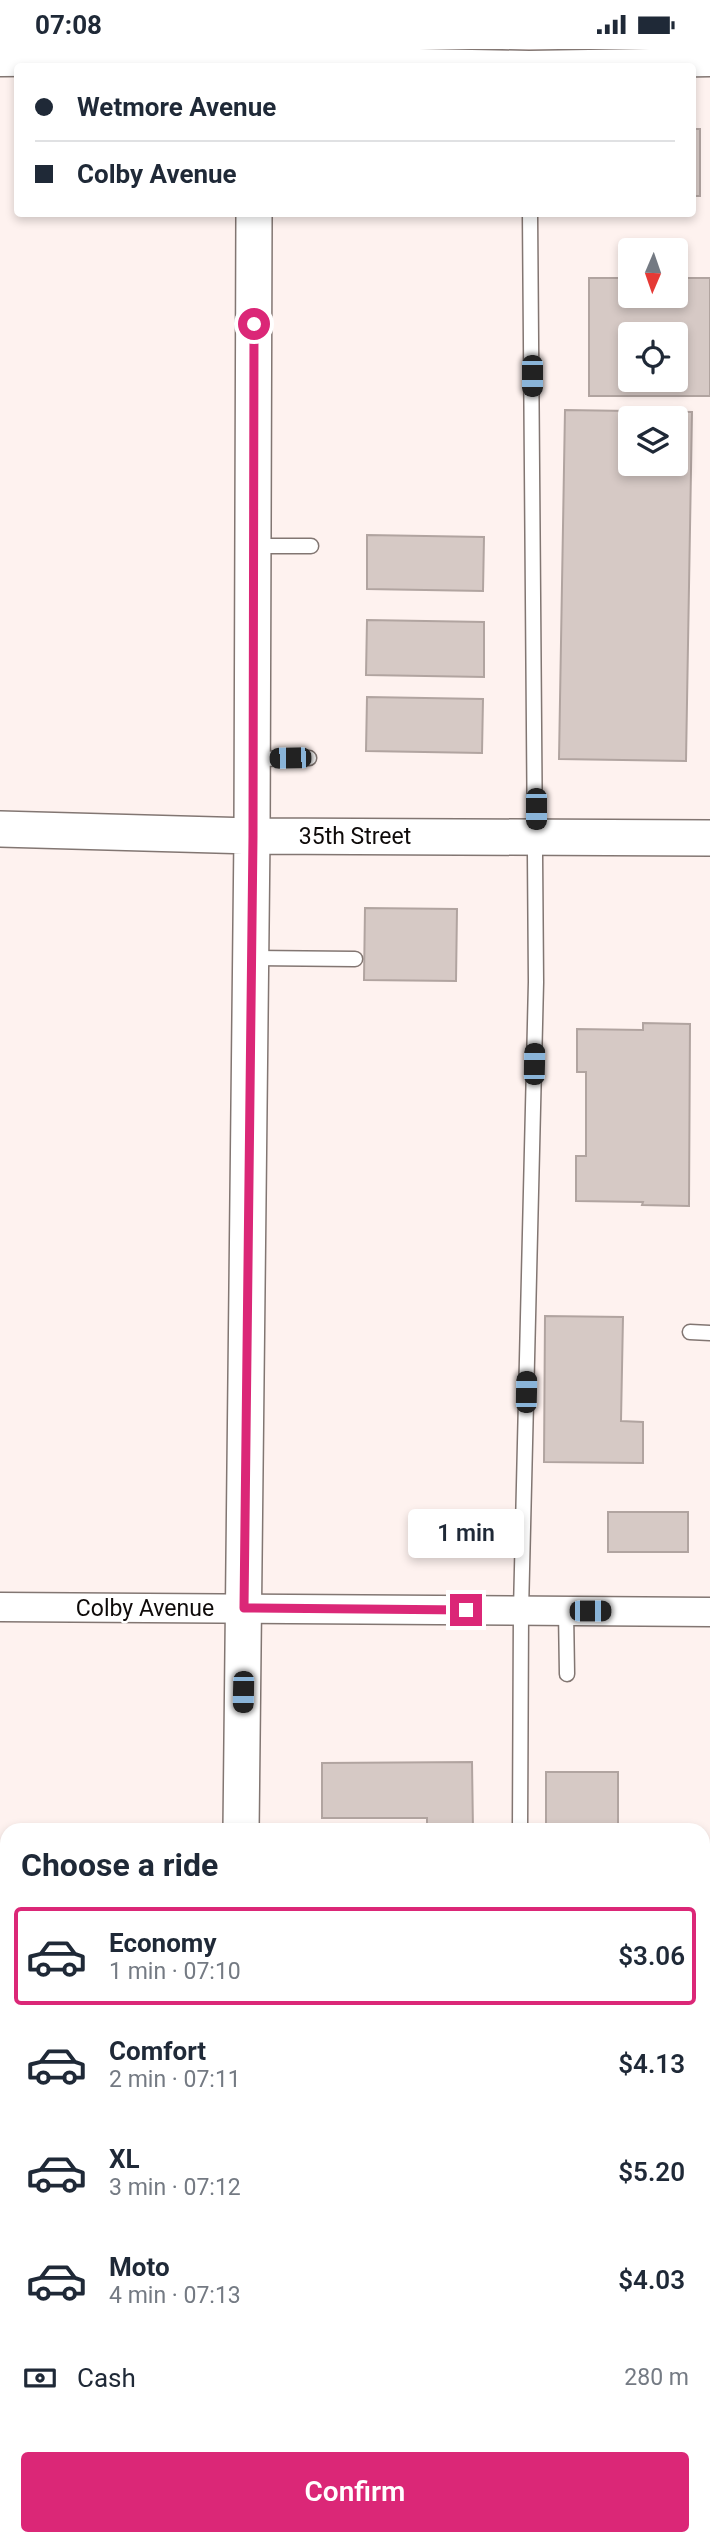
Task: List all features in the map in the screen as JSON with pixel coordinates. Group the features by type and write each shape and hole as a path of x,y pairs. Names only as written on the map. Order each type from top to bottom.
{"street":[{"path":"0,62 255,59 710,62"},
{"path":"241,1823 253,836 254,217"},
{"name":"35th Street","path":"0,829 253,836 710,838"},
{"name":"Colby Avenue","path":"0,1607 710,1612"}],"lane":[{"path":"520,1823 521,1611 536,982 530,217"},
{"path":"253,546 311,546"},
{"path":"252,759 309,758"},
{"path":"251,958 355,959"},
{"path":"690,1332 710,1332"},
{"path":"566,1611 567,1674"}],"building":[{"path":"696,129 700,129 700,196 696,196"},
{"path":"589,278 618,278 618,308 688,308 688,278 710,278 710,396 589,396"},
{"path":"565,410 618,411 618,476 688,476 688,412 692,412 686,761 559,759"},
{"path":"367,535 484,537 483,591 367,589"},
{"path":"367,620 484,622 484,677 366,675"},
{"path":"367,697 483,699 482,753 366,751"},
{"path":"365,908 457,909 456,981 364,980"},
{"path":"643,1023 690,1024 689,1206 576,1201 576,1156 586,1156 586,1072 577,1072 577,1029 643,1030"},
{"path":"545,1316 623,1317 621,1421 643,1422 643,1463 544,1462"},
{"path":"608,1512 688,1512 688,1552 608,1552"},
{"path":"472,1762 473,1823 427,1823 427,1818 322,1818 322,1763"},
{"path":"546,1772 618,1772 618,1823 546,1823"}],"route":[{"path":"254,324 253,836 244,1608 466,1610"}]}
